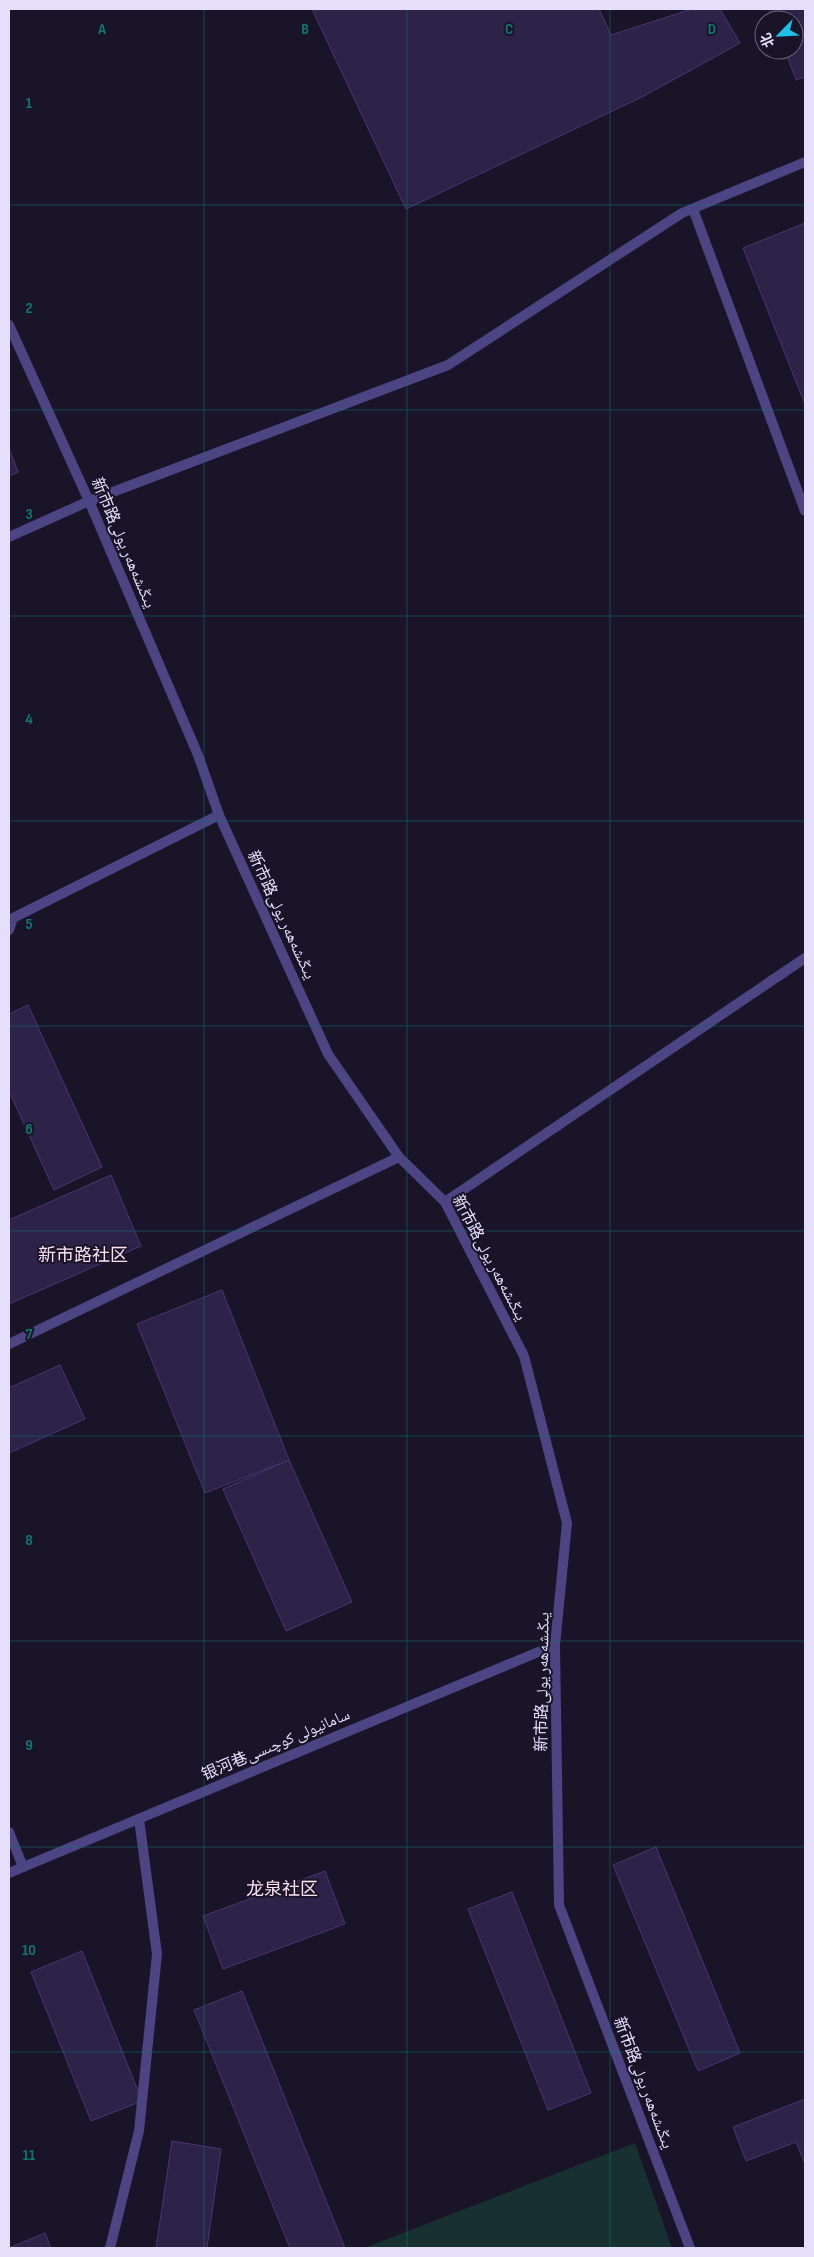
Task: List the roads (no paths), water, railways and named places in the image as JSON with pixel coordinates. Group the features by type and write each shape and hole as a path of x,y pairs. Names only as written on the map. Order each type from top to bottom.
{"street":[{"path":"9,537 89,501 448,365 682,213 805,162"},
{"path":"693,209 805,510"},
{"name":"新市路يىڭىشەھەر يولى","path":"9,325 89,501 198,756 219,815 328,1054 399,1157 445,1202 524,1356 567,1523 555,1645 559,1905 690,2248"},
{"path":"9,930 13,918 219,815"},
{"path":"445,1202 805,958"},
{"path":"9,1344 399,1157"},
{"name":"银河巷سامانيولى كوچىسى","path":"9,1873 555,1645"},
{"path":"110,2248 139,2131 157,1954 139,1819"},
{"path":"9,1832 23,1867"}],"district":[{"name":"新市路社区","path":"83,1255"},
{"name":"龙泉社区","path":"282,1889"}]}
